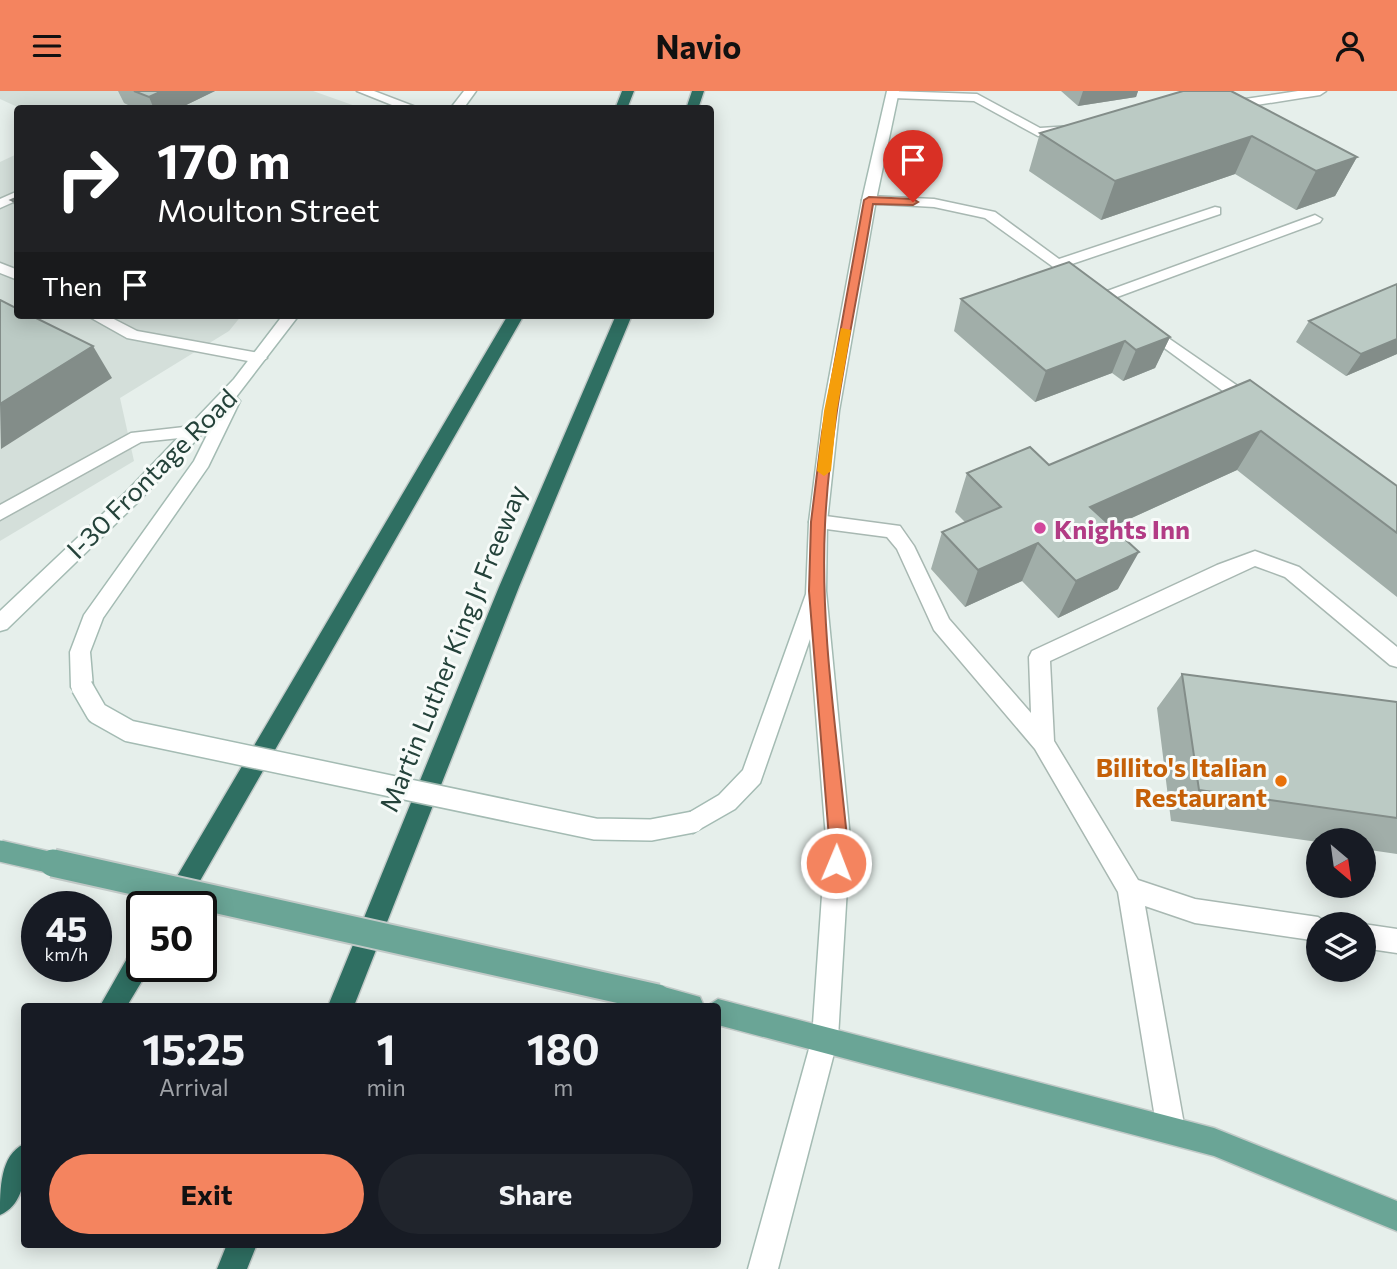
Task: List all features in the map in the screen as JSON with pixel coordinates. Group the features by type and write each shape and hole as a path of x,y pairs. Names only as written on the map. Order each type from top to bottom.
{"highway":[{"path":"180,891 514,319"},
{"name":"Martin Luther King Jr Freeway","path":"342,1003 509,587 622,319"},
{"path":"115,1003 127,982"},
{"path":"0,1200 21,1163"},
{"path":"232,1269 240,1248"}],"main road":[{"path":"363,91 403,105"},
{"path":"459,105 470,91"},
{"path":"1210,109 1320,91"},
{"path":"763,1269 825,1038 838,838 816,591 818,522 831,411 869,200 893,93 978,95 1038,132 1052,133 1092,127"},
{"path":"869,200 934,203 990,215 1110,301 1315,219"},
{"path":"1058,264 1215,211"},
{"path":"116,319 133,335 259,358"},
{"name":"I-30 Frontage Road","path":"0,623 132,497 240,383 289,319"},
{"path":"1137,321 1267,415"},
{"path":"240,383 202,463 94,615 80,652 82,687 97,713 129,730 595,829 651,830 693,822 727,802 752,776 816,591"},
{"path":"1,512 137,437 193,432"},
{"path":"818,522 893,531 911,557 941,624 1043,742 1130,889 1171,1130"},
{"path":"1043,742 1039,657 1255,558 1292,572 1397,659"},
{"path":"0,851 678,1003"},
{"path":"1130,889 1195,911 1306,927"},
{"path":"1376,938 1397,941"},
{"path":"721,1013 1214,1142 1397,1216"}],"shaded area":[{"path":"0,91 313,91 353,105 14,105 0,99"},
{"path":"14,155 14,319 239,319 229,331 120,398 134,461 0,541 0,162"}],"building":[{"path":"134,91 162,91 149,97"},
{"path":"1183,91 1231,91 1357,157 1316,171 1252,136 1115,181 1040,133"},
{"path":"1069,262 1170,337 1136,350 1125,341 1046,371 961,299"},
{"path":"1397,284 1397,339 1361,354 1309,321"},
{"path":"0,300 14,307 14,319 38,319 93,346 0,404"},
{"path":"1250,380 1397,486 1397,533 1261,431 1090,507 1139,552 1076,581 1038,543 978,570 942,532 1001,507 967,473 1030,447 1049,465"},
{"name":"Billito's Italian Restaurant","path":"1182,674 1397,702 1397,818 1199,790"}],"slow traffic":[{"path":"824,471 845,330"}],"place":[{"name":"Knights Inn","path":"1040,528"},
{"name":"Billito's Italian Restaurant","path":"1281,781"}],"route":[{"path":"836,863 838,838 816,591 818,522 828,433 869,200 913,202"}]}
